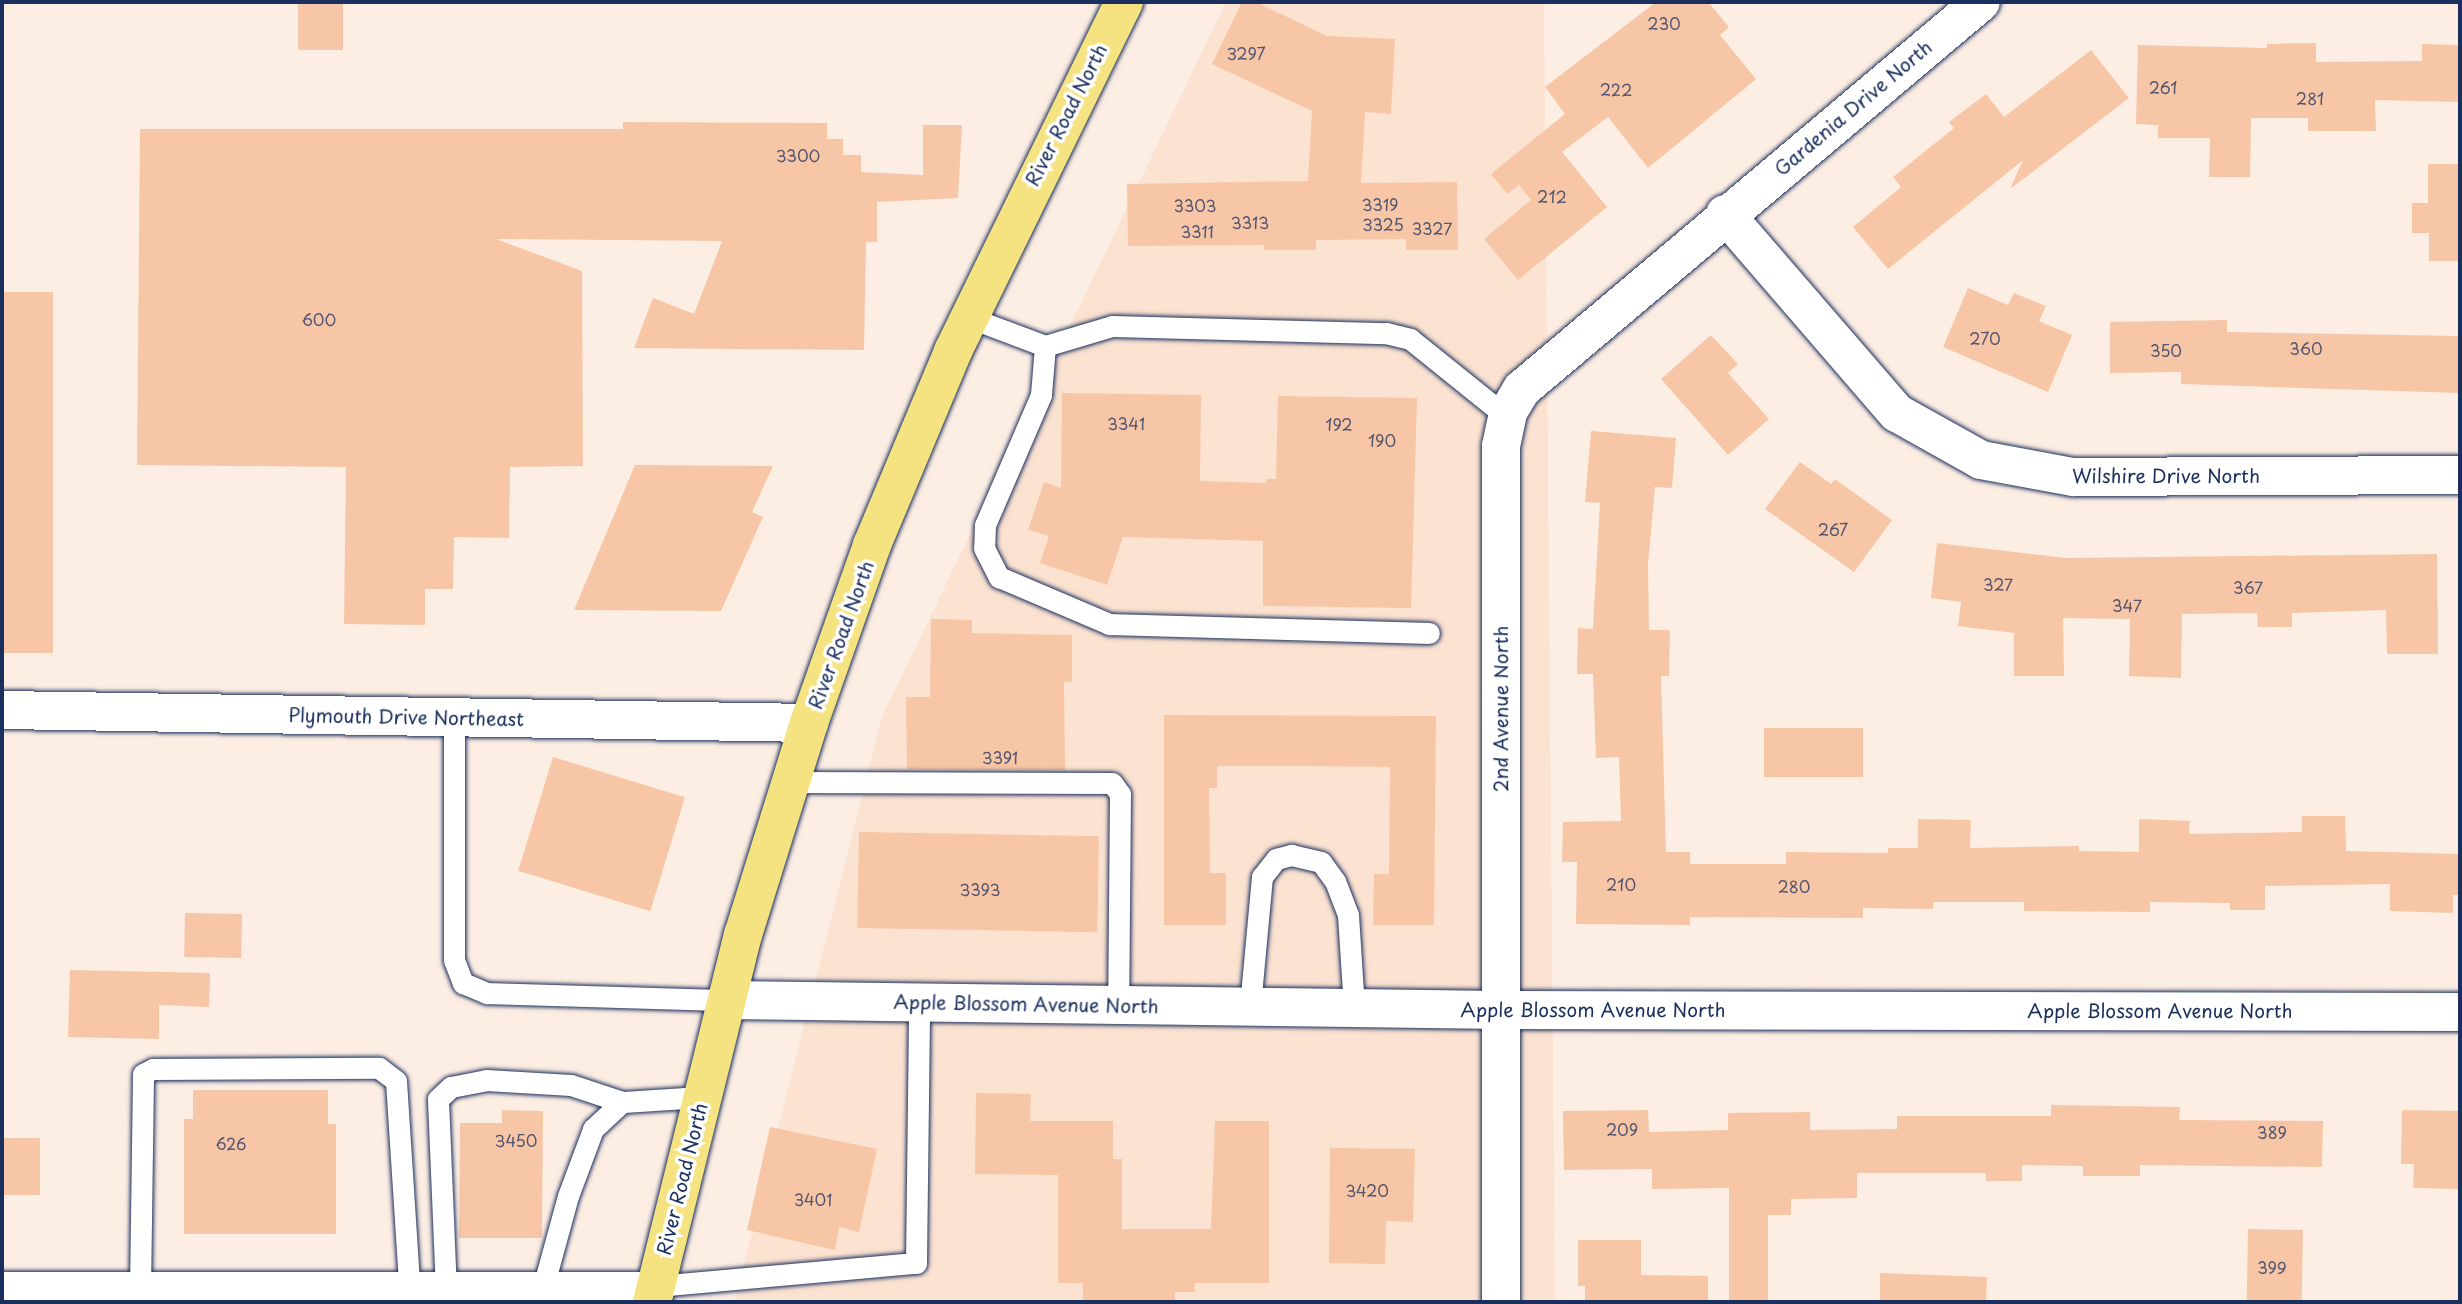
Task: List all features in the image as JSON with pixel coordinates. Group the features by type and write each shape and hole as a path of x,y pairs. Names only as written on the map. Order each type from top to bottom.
{"main road":[{"name":"River Road North","path":"654,1293 727,1000 809,723 872,545 968,317 1124,2"}],"street":[{"name":"Gardenia Drive North","path":"1725,214 1981,2"},
{"name":"2nd Avenue North","path":"1501,1302 1501,446 1507,417 1522,389 1725,214"},
{"name":"Wilshire Drive North","path":"1725,214 1897,413 1981,460 2073,477 2460,475"},
{"name":"Plymouth Drive Northeast","path":"2,710 809,723"},
{"name":"Apple Blossom Avenue North","path":"727,1000 1502,1010 2460,1012"},
{"path":"2,1290 90,1296 140,1291 422,1295 542,1291 654,1293"}],"lane":[{"path":"968,317 1045,346 1112,326 1386,333 1410,339 1507,417"},
{"path":"1045,346 1041,395 985,525 984,548 999,577 1109,624 1429,633"},
{"path":"454,718 454,960 463,983 487,993 727,1000"},
{"path":"791,782 1112,783 1120,794 1118,1005"},
{"path":"1250,1006 1262,877 1276,859 1291,855 1321,862 1335,881 1348,915 1354,1008"},
{"path":"654,1293 916,1263 919,1002"},
{"path":"140,1291 143,1074 153,1069 379,1068 396,1081 422,1295"},
{"path":"422,1295 438,1099 451,1087 486,1080 571,1085 622,1102 702,1097"},
{"path":"542,1291 568,1196 593,1129 622,1102"}],"shaded area":[{"path":"1226,2 1544,2 1555,1302 734,1302 882,717"}],"building":[{"path":"298,2 343,2 343,50 298,50"},
{"path":"1242,2 1256,2 1327,36 1395,39 1391,114 1365,112 1361,183 1457,182 1458,250 1406,250 1406,239 1316,240 1316,250 1264,250 1264,245 1128,246 1127,184 1308,181 1312,111 1212,64"},
{"path":"1656,2 1708,2 1729,27 1720,35 1756,79 1648,168 1608,117 1562,152 1607,207 1518,280 1484,239 1531,200 1519,185 1507,194 1491,174 1565,114 1545,87"},
{"path":"2316,43 2316,62 2422,61 2422,44 2460,45 2460,102 2375,100 2376,131 2308,131 2308,118 2251,118 2250,177 2209,177 2210,138 2158,138 2158,125 2136,124 2138,45 2267,48 2267,44"},
{"path":"2091,50 2129,98 2010,189 2023,160 1888,269 1853,227 1901,187 1893,177 1954,128 1949,122 1986,94 2004,117"},
{"path":"623,122 827,123 827,139 843,139 843,155 861,155 861,172 923,175 923,125 962,125 958,198 877,202 877,242 866,242 864,350 634,348 653,298 694,314 722,241 496,239 582,271 583,466 510,467 509,538 454,537 453,589 425,589 425,625 344,624 346,467 137,465 140,129 623,129"},
{"path":"2428,164 2460,164 2460,261 2429,261 2429,233 2412,233 2412,203 2428,203"},
{"path":"1968,288 2008,305 2014,293 2046,306 2039,321 2072,335 2048,392 1943,347"},
{"path":"2,292 53,292 53,653 2,653"},
{"path":"2227,320 2227,332 2460,336 2460,393 2181,384 2181,372 2110,373 2110,322"},
{"path":"1711,335 1738,364 1728,373 1769,419 1728,455 1661,379"},
{"path":"1062,393 1201,395 1200,481 1266,483 1266,479 1276,479 1278,396 1417,398 1411,608 1263,606 1263,541 1123,537 1107,585 1040,563 1049,536 1028,530 1044,482 1061,488"},
{"path":"1591,431 1676,438 1672,488 1655,487 1648,565 1649,630 1670,630 1669,676 1661,676 1666,852 1690,852 1690,864 1786,864 1786,852 1888,853 1888,848 1918,848 1918,819 1971,820 1970,848 2079,846 2079,851 2139,852 2139,819 2190,821 2189,834 2302,832 2302,816 2345,816 2346,851 2460,854 2460,895 2453,895 2453,913 2390,911 2390,884 2265,886 2265,910 2230,910 2230,903 2150,902 2150,912 2024,911 2024,902 1933,902 1933,909 1863,908 1863,918 1690,917 1690,925 1576,924 1577,862 1562,862 1563,822 1621,821 1619,757 1596,758 1593,674 1577,674 1578,628 1593,629 1600,503 1585,502"},
{"path":"1800,462 1831,484 1835,479 1892,520 1854,572 1765,509"},
{"path":"635,465 773,466 752,512 763,517 721,611 574,610"},
{"path":"1937,543 2066,558 2437,554 2438,654 2387,654 2386,610 2292,613 2292,627 2258,627 2257,613 2182,614 2181,678 2129,676 2130,619 2063,618 2064,676 2014,676 2014,633 1958,626 1961,602 1931,598"},
{"path":"931,619 972,620 972,633 1072,635 1072,682 1064,682 1065,770 907,769 906,697 930,697"},
{"path":"1164,715 1436,716 1434,925 1373,925 1374,874 1389,874 1390,767 1217,766 1217,788 1209,788 1210,873 1226,873 1226,925 1164,925"},
{"path":"1764,728 1863,728 1863,777 1764,777"},
{"path":"553,757 685,797 650,911 518,871"},
{"path":"859,832 1099,836 1097,932 857,928"},
{"path":"185,913 242,914 241,958 184,957"},
{"path":"70,970 210,973 209,1007 159,1005 159,1039 68,1037"},
{"path":"193,1090 328,1090 328,1124 336,1124 336,1234 184,1234 184,1119 193,1119"},
{"path":"976,1093 1031,1094 1030,1121 1113,1121 1113,1159 1122,1159 1122,1229 1211,1229 1215,1121 1269,1121 1269,1283 1195,1283 1195,1292 1175,1292 1175,1302 1083,1302 1083,1283 1058,1283 1058,1175 975,1174"},
{"path":"2051,1105 2180,1107 2179,1120 2323,1121 2322,1167 2140,1165 2140,1176 2083,1176 2083,1166 2022,1165 2022,1181 1986,1181 1986,1173 1857,1173 1857,1198 1791,1199 1791,1215 1768,1215 1768,1302 1729,1302 1729,1188 1652,1189 1652,1169 1564,1170 1563,1111 1648,1110 1649,1132 1728,1130 1728,1113 1810,1112 1810,1130 1897,1129 1897,1116 2051,1116"},
{"path":"502,1110 543,1111 542,1238 459,1238 460,1123 502,1123"},
{"path":"2402,1110 2460,1111 2460,1189 2413,1188 2414,1164 2401,1164"},
{"path":"770,1127 877,1149 859,1232 839,1227 835,1250 747,1230"},
{"path":"2,1138 40,1138 40,1195 2,1195"},
{"path":"1330,1148 1415,1149 1413,1222 1386,1221 1385,1264 1329,1263"},
{"path":"2248,1229 2303,1230 2302,1302 2247,1302"},
{"path":"1578,1240 1641,1240 1641,1275 1708,1276 1708,1302 1585,1302 1585,1286 1578,1286"},
{"path":"1880,1273 1987,1277 1986,1302 1880,1302"}]}
